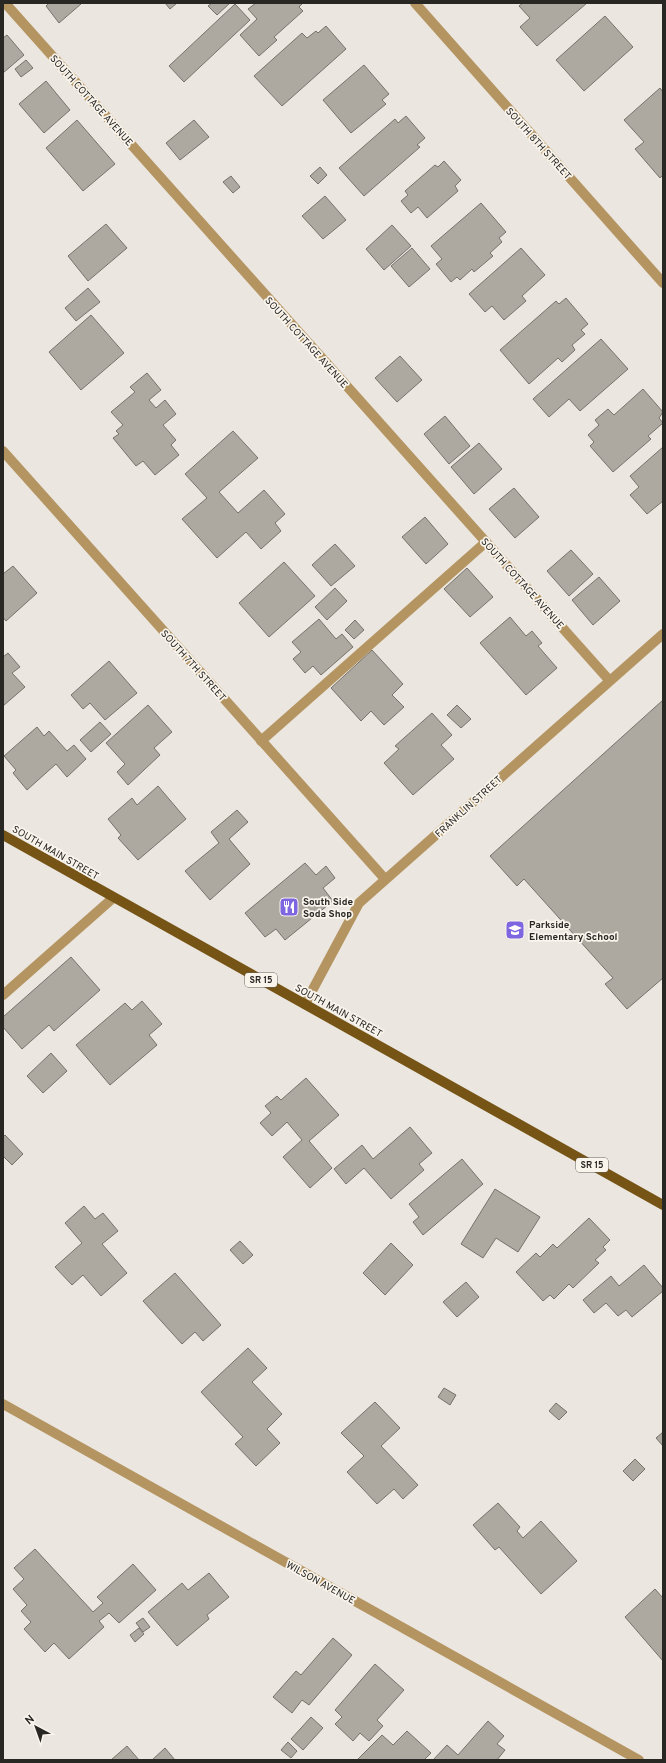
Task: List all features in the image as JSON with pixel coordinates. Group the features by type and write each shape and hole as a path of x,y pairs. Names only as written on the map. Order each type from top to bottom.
{"main road":[{"name":"SOUTH MAIN STREET","path":"3,835 663,1205"}],"street":[{"name":"SOUTH COTTAGE AVENUE","path":"5,3 609,680"},
{"name":"SOUTH 8TH STREET","path":"415,3 663,283"},
{"name":"SOUTH 7TH STREET","path":"3,450 385,879"},
{"path":"262,741 486,542"},
{"name":"FRANKLIN STREET","path":"305,1004 359,903 609,680 663,634"},
{"path":"3,995 113,898"},
{"name":"WILSON AVENUE","path":"3,1404 639,1760"}],"building":[{"path":"49,3 81,4 59,23 46,6"},
{"path":"165,3 177,3 170,9"},
{"path":"212,3 230,3 217,15 208,6"},
{"path":"256,3 303,3 299,7 303,11 274,37 277,40 259,56 240,35 257,19 248,9"},
{"path":"523,3 587,3 537,46 520,27 530,18 519,6"},
{"path":"235,4 250,20 184,82 169,66"},
{"path":"605,16 633,47 584,91 556,60"},
{"path":"326,26 346,49 282,106 254,76 302,33 307,38 316,31 318,33"},
{"path":"7,35 24,55 3,73 3,38"},
{"path":"26,60 33,68 21,77 15,69"},
{"path":"364,65 389,94 382,100 386,104 351,133 323,100"},
{"path":"46,81 70,110 44,133 19,104"},
{"path":"660,88 663,92 663,175 660,178 635,149 644,142 624,120"},
{"path":"406,116 425,138 417,145 420,147 364,196 339,168 395,119 398,123"},
{"path":"77,120 115,164 83,191 46,148"},
{"path":"194,120 209,137 180,160 166,143"},
{"path":"444,161 461,180 455,186 458,191 427,218 418,207 411,213 401,201 408,195 405,191 435,165 438,167"},
{"path":"320,167 327,175 318,184 310,176"},
{"path":"231,176 240,187 233,193 223,182"},
{"path":"325,196 346,220 323,239 302,216"},
{"path":"481,203 506,232 499,238 502,242 490,253 493,256 474,272 472,269 460,280 457,277 451,282 436,264 442,259 431,246"},
{"path":"106,224 127,248 88,281 68,256"},
{"path":"392,225 411,246 384,270 366,249"},
{"path":"412,248 430,269 409,287 391,266"},
{"path":"521,248 545,275 522,296 526,301 504,320 492,306 485,312 469,294"},
{"path":"88,288 100,302 76,321 65,308"},
{"path":"566,298 588,324 581,330 585,334 572,345 575,350 562,362 558,358 529,384 500,350 556,301 559,304"},
{"path":"91,315 124,353 81,390 49,352"},
{"path":"601,339 628,369 580,411 569,399 549,417 533,399"},
{"path":"400,356 422,380 397,402 375,378"},
{"path":"147,373 161,390 149,400 156,408 165,400 176,414 163,425 176,440 171,445 179,455 155,475 143,461 136,466 113,438 119,434 116,431 123,425 111,412 135,392 130,387"},
{"path":"643,389 663,412 659,418 663,423 648,436 651,439 613,472 590,446 594,442 588,435 599,425 595,420 608,409 614,415"},
{"path":"445,416 470,446 449,464 424,434"},
{"path":"233,431 258,458 219,492 238,513 264,490 285,514 275,523 281,531 261,549 246,532 217,558 182,519 207,498 185,474"},
{"path":"479,443 502,469 474,494 451,467"},
{"path":"663,447 663,501 647,514 630,495 639,487 630,476"},
{"path":"514,488 539,517 515,538 489,509"},
{"path":"425,517 448,544 426,564 402,537"},
{"path":"335,544 355,566 331,586 312,565"},
{"path":"571,550 593,574 569,596 547,571"},
{"path":"284,562 315,596 269,637 239,603"},
{"path":"13,566 37,593 6,621 3,617 3,574"},
{"path":"467,568 493,597 470,617 444,589"},
{"path":"599,577 620,601 593,625 572,600"},
{"path":"335,588 347,601 327,620 315,607"},
{"path":"510,617 526,636 532,631 542,643 538,646 557,668 526,695 480,643"},
{"path":"319,619 336,639 342,634 353,647 321,675 313,666 305,673 293,659 301,652 292,642"},
{"path":"355,620 364,630 354,639 345,630"},
{"path":"372,650 403,684 392,695 404,707 384,725 371,711 361,721 331,688"},
{"path":"8,653 20,667 12,673 25,687 3,706 3,657"},
{"path":"109,661 137,693 105,720 90,703 83,709 71,695"},
{"path":"663,700 663,978 627,1009 605,984 613,978 524,879 517,886 490,856"},
{"path":"148,705 172,732 154,748 160,755 128,785 117,772 125,764 106,743"},
{"path":"457,705 471,719 461,728 447,715"},
{"path":"432,713 452,735 441,745 454,759 413,795 384,763 399,749 395,746"},
{"path":"100,722 111,734 91,752 80,740"},
{"path":"37,727 44,736 49,731 67,751 74,745 86,759 67,777 56,764 27,790 13,773 16,770 4,756"},
{"path":"158,786 186,819 138,860 118,838 121,835 108,819 132,798 137,805"},
{"path":"237,810 248,822 229,839 250,864 210,900 185,871 219,843 211,832"},
{"name":"South Side Soda Shop","path":"305,863 316,875 326,866 335,878 323,888 333,901 285,940 276,929 265,937 245,913"},
{"path":"71,957 100,990 54,1031 49,1025 22,1049 3,1027 3,1017"},
{"path":"142,1001 162,1024 149,1035 157,1045 110,1085 76,1045 125,1003 132,1010"},
{"path":"51,1053 67,1071 43,1093 27,1076"},
{"path":"306,1078 339,1115 309,1141 332,1168 310,1188 283,1157 302,1140 287,1122 272,1136 260,1123 271,1113 265,1106 277,1096 281,1100"},
{"path":"410,1127 432,1153 419,1164 424,1170 391,1199 364,1168 346,1184 334,1169 362,1145 373,1159"},
{"path":"5,1135 23,1154 12,1165 3,1156 3,1137"},
{"path":"462,1159 483,1184 423,1235 413,1222 419,1217 409,1204"},
{"path":"495,1189 540,1217 518,1252 496,1238 483,1258 461,1244"},
{"path":"84,1206 95,1219 103,1213 118,1231 102,1244 127,1273 101,1296 83,1275 72,1285 55,1267 82,1243 65,1223"},
{"path":"589,1218 610,1240 603,1247 606,1250 595,1260 599,1263 573,1288 569,1284 554,1299 550,1295 543,1301 516,1272 536,1253 540,1257 553,1244 557,1248"},
{"path":"240,1241 253,1255 243,1264 230,1250"},
{"path":"391,1243 413,1265 385,1295 363,1273"},
{"path":"644,1265 663,1288 663,1291 632,1317 626,1310 618,1316 606,1303 594,1313 583,1300 611,1276 619,1286"},
{"path":"175,1273 221,1325 203,1341 195,1332 182,1344 143,1301"},
{"path":"466,1282 479,1297 457,1317 443,1302"},
{"path":"248,1348 267,1368 252,1382 282,1414 267,1429 280,1443 256,1466 235,1444 243,1437 201,1392"},
{"path":"444,1388 456,1395 450,1405 438,1397"},
{"path":"375,1402 400,1428 381,1446 418,1485 403,1499 394,1489 377,1504 347,1472 364,1456 341,1433"},
{"path":"556,1403 567,1412 559,1420 549,1411"},
{"path":"663,1432 663,1446 656,1438"},
{"path":"635,1459 645,1469 633,1481 623,1471"},
{"path":"498,1503 520,1527 517,1531 523,1538 541,1521 577,1561 541,1594 499,1547 495,1550 473,1525"},
{"path":"35,1549 93,1612 103,1603 97,1597 133,1564 156,1590 119,1623 109,1613 99,1621 104,1627 69,1659 54,1643 45,1652 24,1629 31,1622 21,1611 27,1605 13,1589 24,1579 14,1568"},
{"path":"209,1573 229,1597 207,1615 209,1619 177,1646 148,1612 182,1583 188,1590"},
{"path":"655,1589 663,1598 663,1661 625,1617"},
{"path":"143,1618 150,1627 143,1632 136,1623"},
{"path":"139,1628 144,1634 135,1642 130,1635"},
{"path":"333,1638 352,1655 309,1705 302,1700 292,1713 273,1697 296,1671 301,1675"},
{"path":"375,1664 404,1690 377,1720 383,1726 369,1741 360,1733 353,1741 335,1724 342,1717 335,1710"},
{"path":"311,1717 323,1728 303,1750 291,1739"},
{"path":"488,1721 504,1736 497,1744 505,1750 497,1760 433,1760 447,1745 458,1755"},
{"path":"407,1731 431,1753 424,1760 357,1760 382,1735 393,1745"},
{"path":"288,1742 297,1751 291,1758 281,1750"},
{"path":"127,1746 139,1760 111,1760"},
{"path":"165,1748 175,1760 152,1760"}],"place":[{"name":"South Side Soda Shop","path":"289,907"},
{"name":"Parkside Elementary School","path":"515,930"}]}
